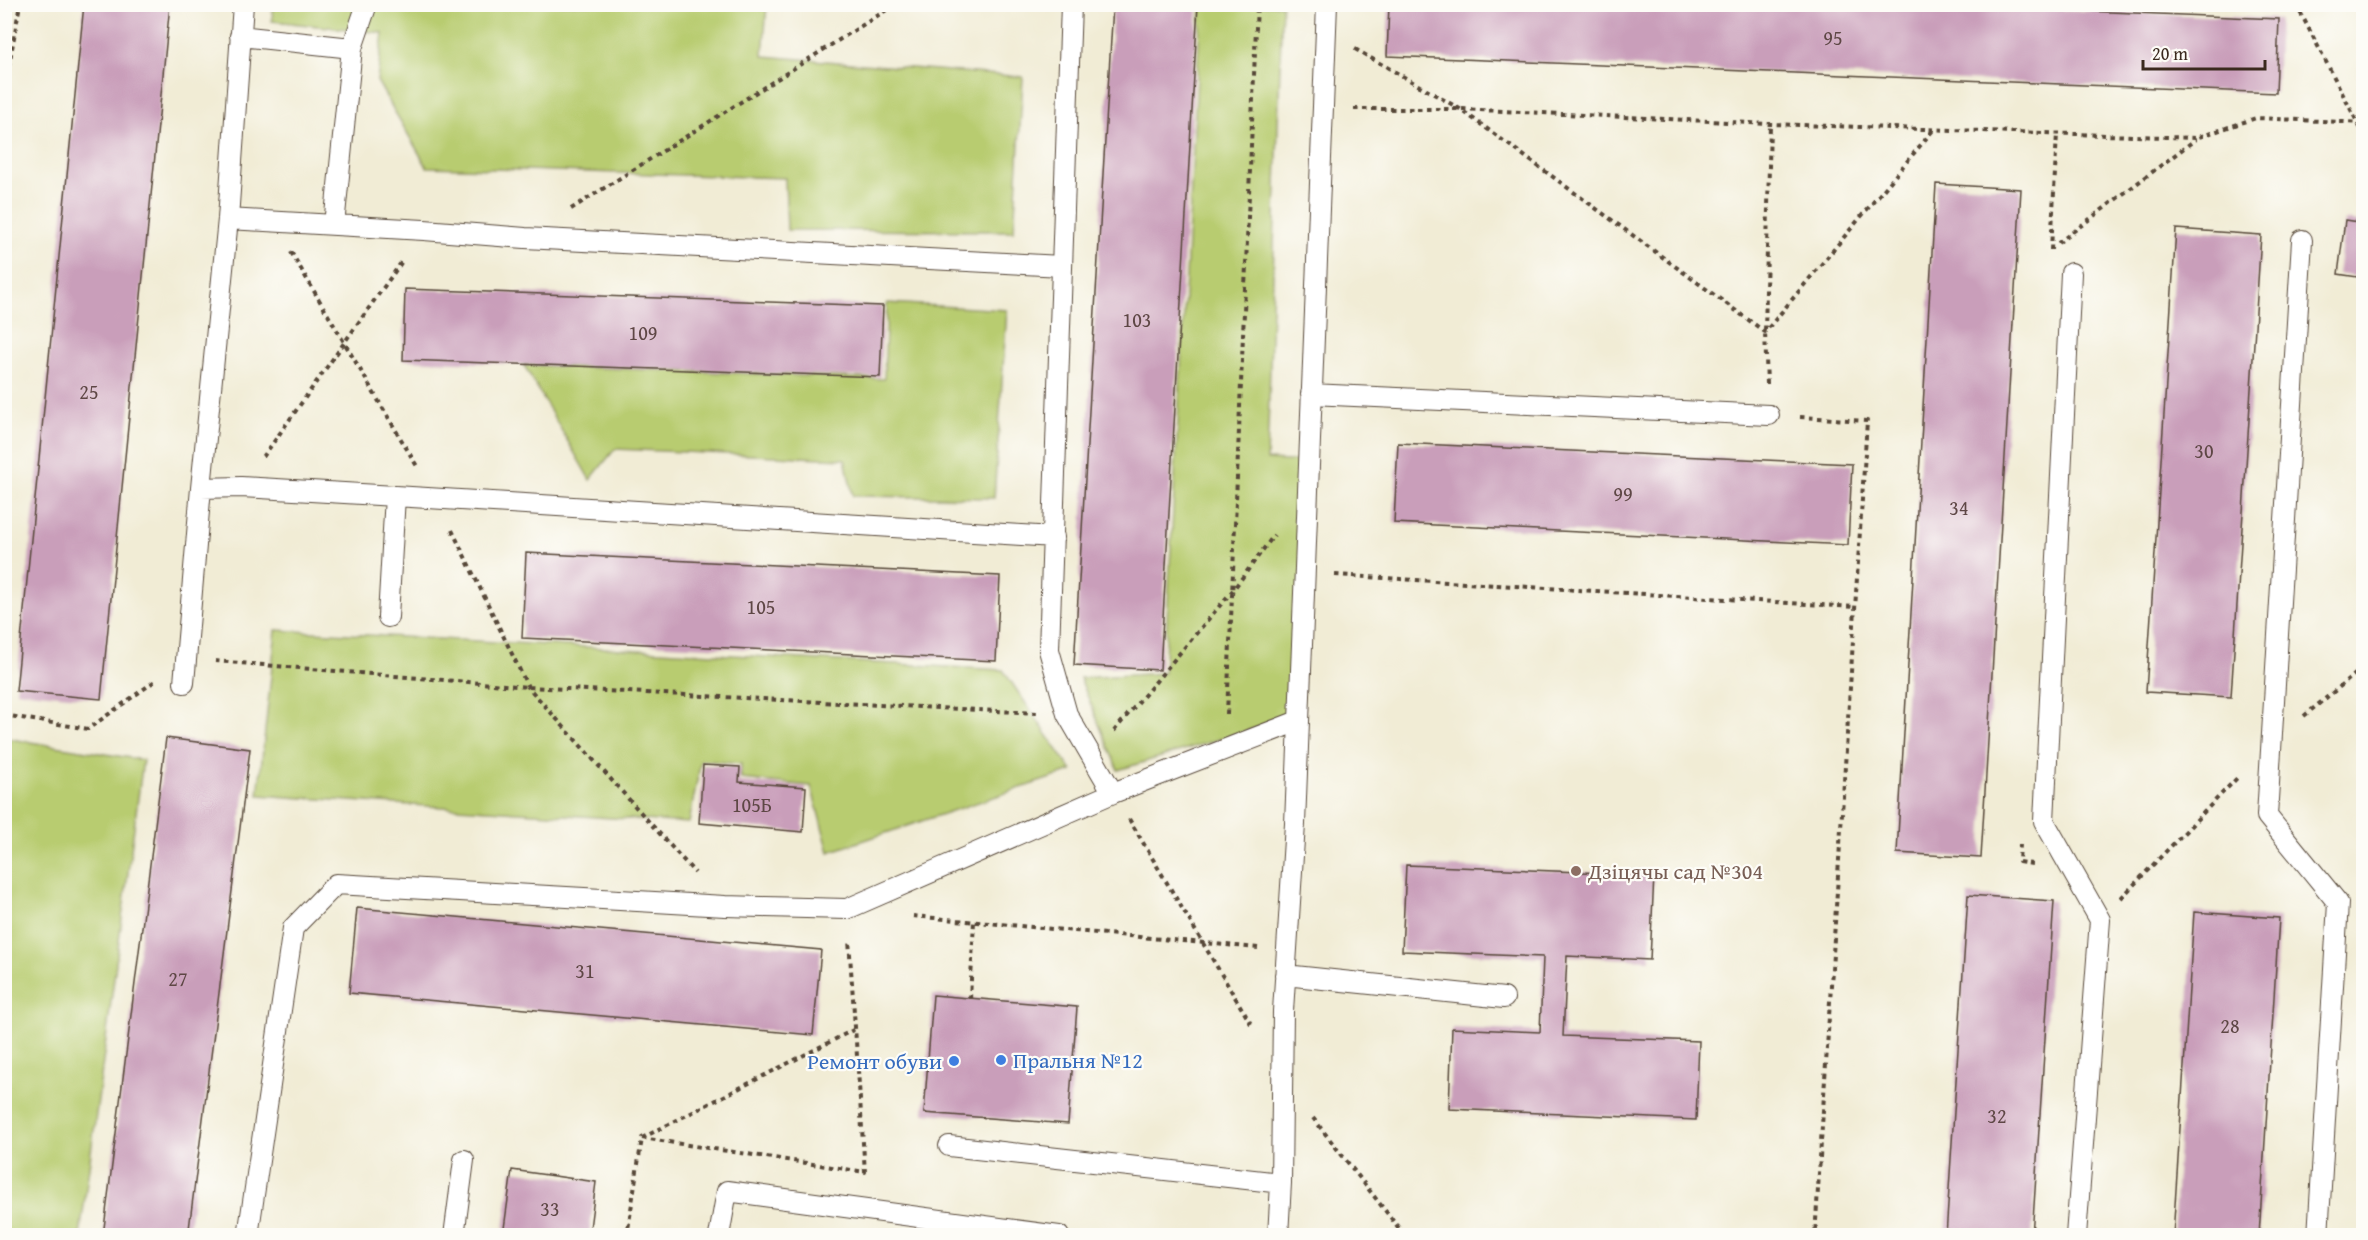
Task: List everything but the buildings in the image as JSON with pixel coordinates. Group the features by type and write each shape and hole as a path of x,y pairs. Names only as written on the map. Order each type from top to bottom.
{"lane":[{"path":"184,682 228,219 243,4"},
{"path":"334,225 352,48 367,4"},
{"path":"1071,4 1049,650 1067,714 1113,794"},
{"path":"1278,1236 1285,975 1295,824 1327,4"},
{"path":"240,36 352,48"},
{"path":"228,219 525,238 1062,266"},
{"path":"2302,240 2267,816 2338,903 2318,1236"},
{"path":"2071,273 2044,821 2100,920 2076,1236"},
{"path":"1311,394 1769,415"},
{"path":"201,488 241,487 436,498 1054,537"},
{"path":"388,617 395,496"},
{"path":"248,1236 293,928 336,884 725,906 847,909 1113,794 1298,721"},
{"path":"1285,975 1504,998"},
{"path":"949,1146 1281,1183"},
{"path":"454,1236 464,1160"},
{"path":"719,1236 727,1191 943,1228 1059,1236"}],"path":[{"path":"4,93 20,4"},
{"path":"525,238 896,4"},
{"path":"1226,748 1257,4"},
{"path":"2296,4 2356,124 2364,135"},
{"path":"1326,33 1460,109 1765,332"},
{"path":"1323,109 1460,109 1770,124 2196,138"},
{"path":"2051,249 2196,138 2256,118 2364,123"},
{"path":"1770,124 1765,332 1769,415 1867,421 1815,1236"},
{"path":"1765,332 1934,129"},
{"path":"271,221 346,343 436,498 528,687 725,906"},
{"path":"241,487 346,343 424,230"},
{"path":"1092,757 1233,590 1307,492"},
{"path":"1304,573 1855,607"},
{"path":"4,715 88,729 186,659 284,665 528,687 1067,714"},
{"path":"2100,920 2271,743 2364,667"},
{"path":"1113,794 1254,1030"},
{"path":"642,1138 865,1172 847,909"},
{"path":"904,915 1286,951"},
{"path":"970,999 974,921"},
{"path":"642,1138 855,1029"},
{"path":"1283,1079 1405,1236"},
{"path":"627,1236 642,1138"}],"green space":[{"path":"273,4 767,5 763,56 1023,77 1014,231 787,230 785,178 427,167 377,81 383,33 272,21"},
{"path":"1201,5 1282,5 1267,460 1310,462 1301,714 1118,770 1080,678 1164,673"},
{"path":"887,303 1007,310 994,498 853,496 845,459 615,449 590,480 524,365 884,379"},
{"path":"276,630 1003,670 1072,771 829,852 811,786 741,779 741,764 701,760 689,823 258,795"},
{"path":"5,738 143,760 80,1235 5,1235"}],"place":[{"name":"Дзіцячы сад №304","path":"1576,871"},
{"name":"Пральня №12","path":"1001,1060"},
{"name":"Ремонт обуви","path":"954,1061"}]}
